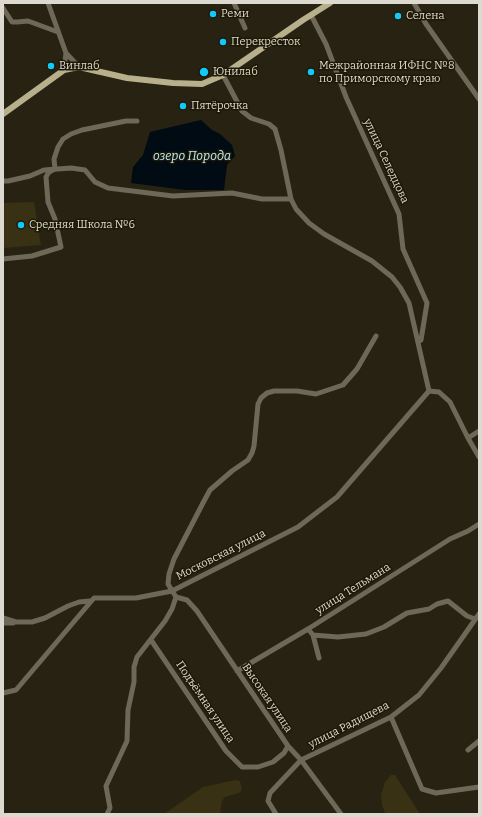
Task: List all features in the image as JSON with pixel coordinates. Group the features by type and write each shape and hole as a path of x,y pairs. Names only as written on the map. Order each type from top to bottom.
{"main road":[{"path":"3,114 64,70 79,67 127,78 173,83 202,84 223,75 330,3"}],"street":[{"path":"48,3 66,53 79,67"},
{"path":"234,3 245,28"},
{"path":"414,3 426,24 479,99"},
{"path":"3,8 12,22 28,21 58,32"},
{"name":"улица Селедцова","path":"311,15 326,44 346,97 399,214 403,249 427,304 421,340 418,342"},
{"path":"64,70 66,53"},
{"path":"223,75 238,106 242,111 251,118 269,124 275,129 291,199 296,209 309,223 324,234 372,262 392,277 409,303 429,391 439,392 450,402 479,457"},
{"path":"55,169 54,159 58,147 63,139 82,130 126,121 137,121"},
{"path":"3,181 30,176 44,170 71,168 85,170 95,182 108,188 173,196 232,193 262,199 291,199"},
{"path":"3,259 32,256 61,247 55,219 48,202 46,192 46,177 49,172 55,169"},
{"path":"107,814 110,808 106,786 128,741 128,710 134,682 136,657 165,621 176,597 168,584 169,574 174,559 207,496 217,483 248,460 252,453 258,404 261,398 267,393 274,391 297,391 316,394 343,385 357,369 376,336"},
{"name":"Московская улица","path":"3,623 38,620 78,602 90,601 94,598 136,598 172,591 298,527 337,497 429,391"},
{"path":"468,438 479,432"},
{"name":"улица Тельмана","path":"237,671 450,539 479,524"},
{"name":"Высокая улица","path":"176,597 187,600 197,611 288,746 301,760 341,814"},
{"path":"313,636 338,637 366,634 384,627 407,613 429,608 448,600 467,616 475,619"},
{"path":"3,693 16,690 90,601"},
{"name":"улица Радищева","path":"301,760 391,716 423,692 442,668 479,614"},
{"path":"3,618 16,622"},
{"path":"308,628 313,636 318,658"},
{"name":"Подъёмная улица","path":"151,640 226,751 242,767 258,767 273,762 284,753 288,746"},
{"path":"391,716 422,789 436,793 479,787"},
{"path":"468,750 479,741"},
{"path":"276,814 268,801 270,793 301,760"}],"shaded area":[{"name":"Средняя Школа №6","path":"34,202 41,245 3,248 3,203"},
{"path":"391,775 395,775 420,814 385,813 381,795 385,782"},
{"path":"235,780 240,781 242,790 239,793 225,797 222,801 220,814 164,814 203,787"}],"water":[{"name":"озеро Порода","path":"201,120 232,145 235,156 227,165 224,190 185,190 131,183 133,167 143,155 150,132"}],"place":[{"name":"Реми","path":"213,14"},
{"name":"Селена","path":"398,16"},
{"name":"Перекресток","path":"223,42"},
{"name":"Винлаб","path":"51,66"},
{"name":"Юнилаб","path":"204,72"},
{"name":"Межрайонная ИФНС №8 по Приморскому краю","path":"311,72"},
{"name":"Пятёрочка","path":"183,106"},
{"name":"Средняя Школа №6","path":"21,225"}]}
